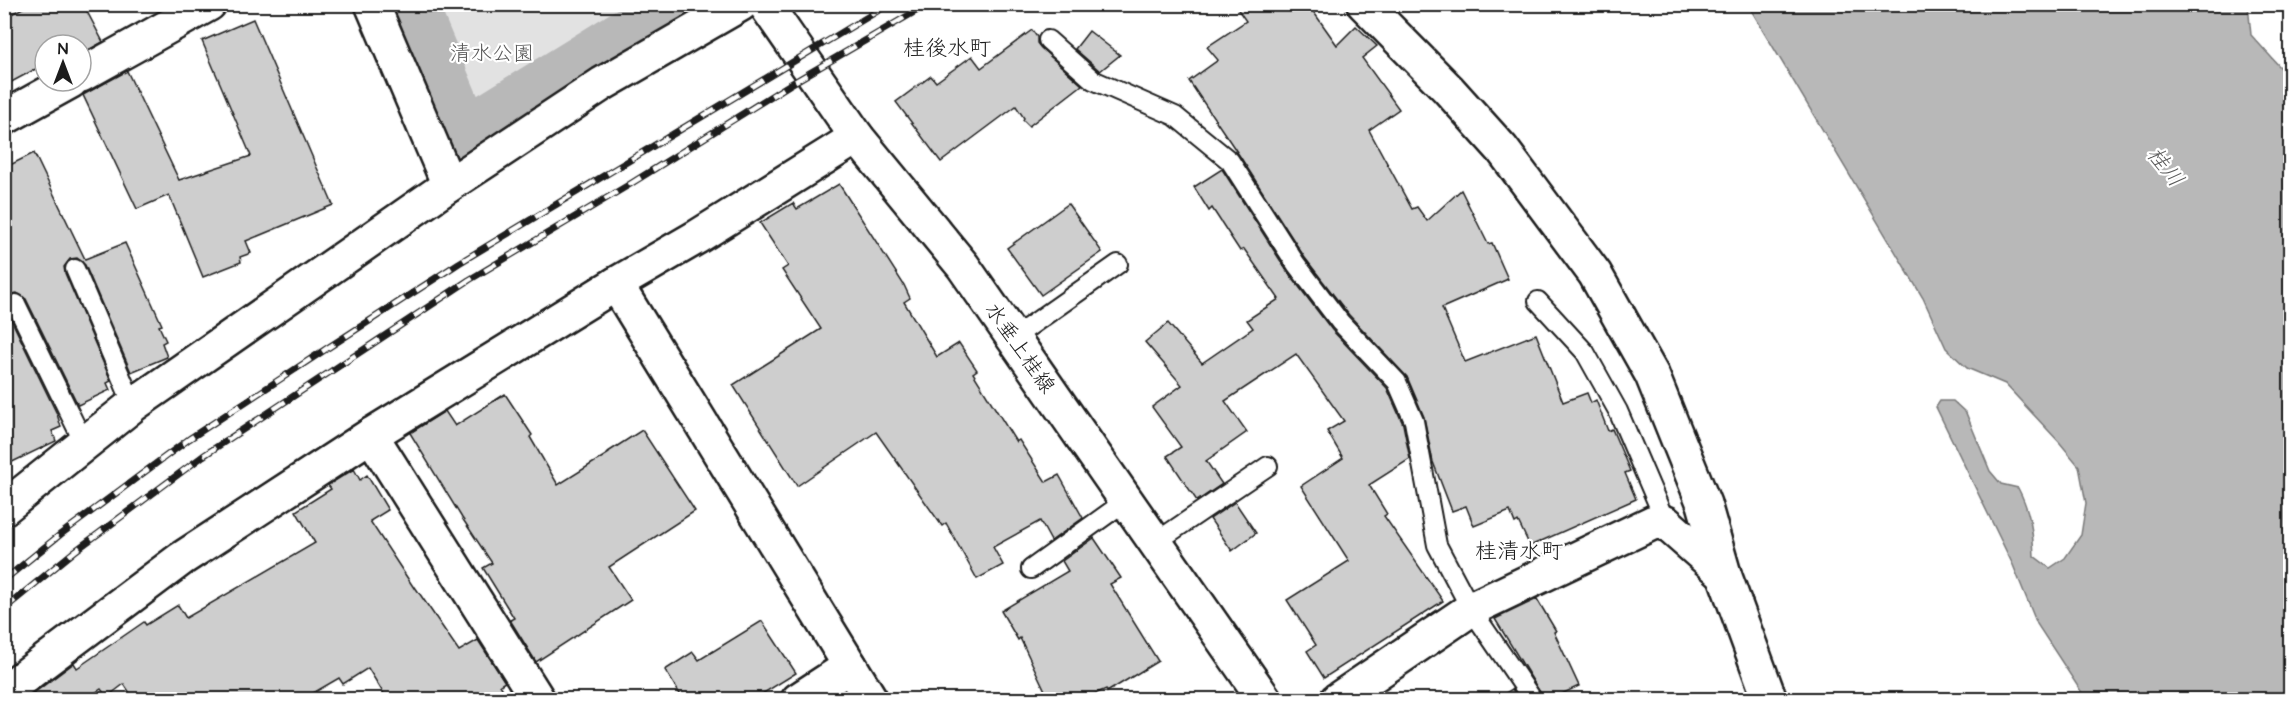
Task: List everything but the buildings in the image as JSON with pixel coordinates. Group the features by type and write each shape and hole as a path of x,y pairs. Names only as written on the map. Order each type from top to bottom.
{"street":[{"path":"93,68 209,4"},
{"path":"372,4 449,185"},
{"path":"4,508 133,405 449,185 602,84 741,4"},
{"name":"水垂上桂線","path":"765,4 857,137 963,266 1265,699"},
{"path":"1364,4 1448,89 1502,148 1595,274 1652,375 1704,504 1724,574 1770,699"},
{"path":"4,118 49,93"},
{"path":"12,699 9,688 181,560 371,435 857,137"},
{"path":"616,284 871,699"},
{"path":"371,435 538,699"},
{"path":"1337,699 1471,609 1654,522 1666,523 1724,574"},
{"path":"798,699 850,666"}],"lane":[{"path":"1048,40 1093,80 1175,116 1230,161 1296,264 1340,322 1397,382 1414,421 1437,545 1471,609 1533,699"},
{"path":"1013,338 1118,264"},
{"path":"75,268 133,405"},
{"path":"1539,301 1585,352 1618,411 1666,523"},
{"path":"16,304 84,443"},
{"path":"1156,542 1268,466"},
{"path":"1031,569 1127,500"}],"green space":[{"name":"清水公園","path":"418,5 662,5 470,123"}],"water":[{"name":"桂川","path":"1748,5 2248,5 2251,35 2290,78 2290,699 2086,699 2037,624 2013,565 1936,407 1940,401 1953,401 1966,413 1990,471 2001,484 2018,488 2030,521 2034,556 2050,568 2065,558 2081,535 2086,503 2079,466 2005,384 1967,368 1946,348 1923,298"}],"waterway":[{"path":"405,4 459,132 473,135 685,4"}],"railway":[{"path":"4,580 61,534 189,439 326,349 459,263 889,4"},
{"path":"4,609 75,551 203,456 469,280 627,186 789,85 928,4"}],"district":[{"name":"桂後水町","path":"947,48"},
{"name":"桂清水町","path":"1519,551"}]}
